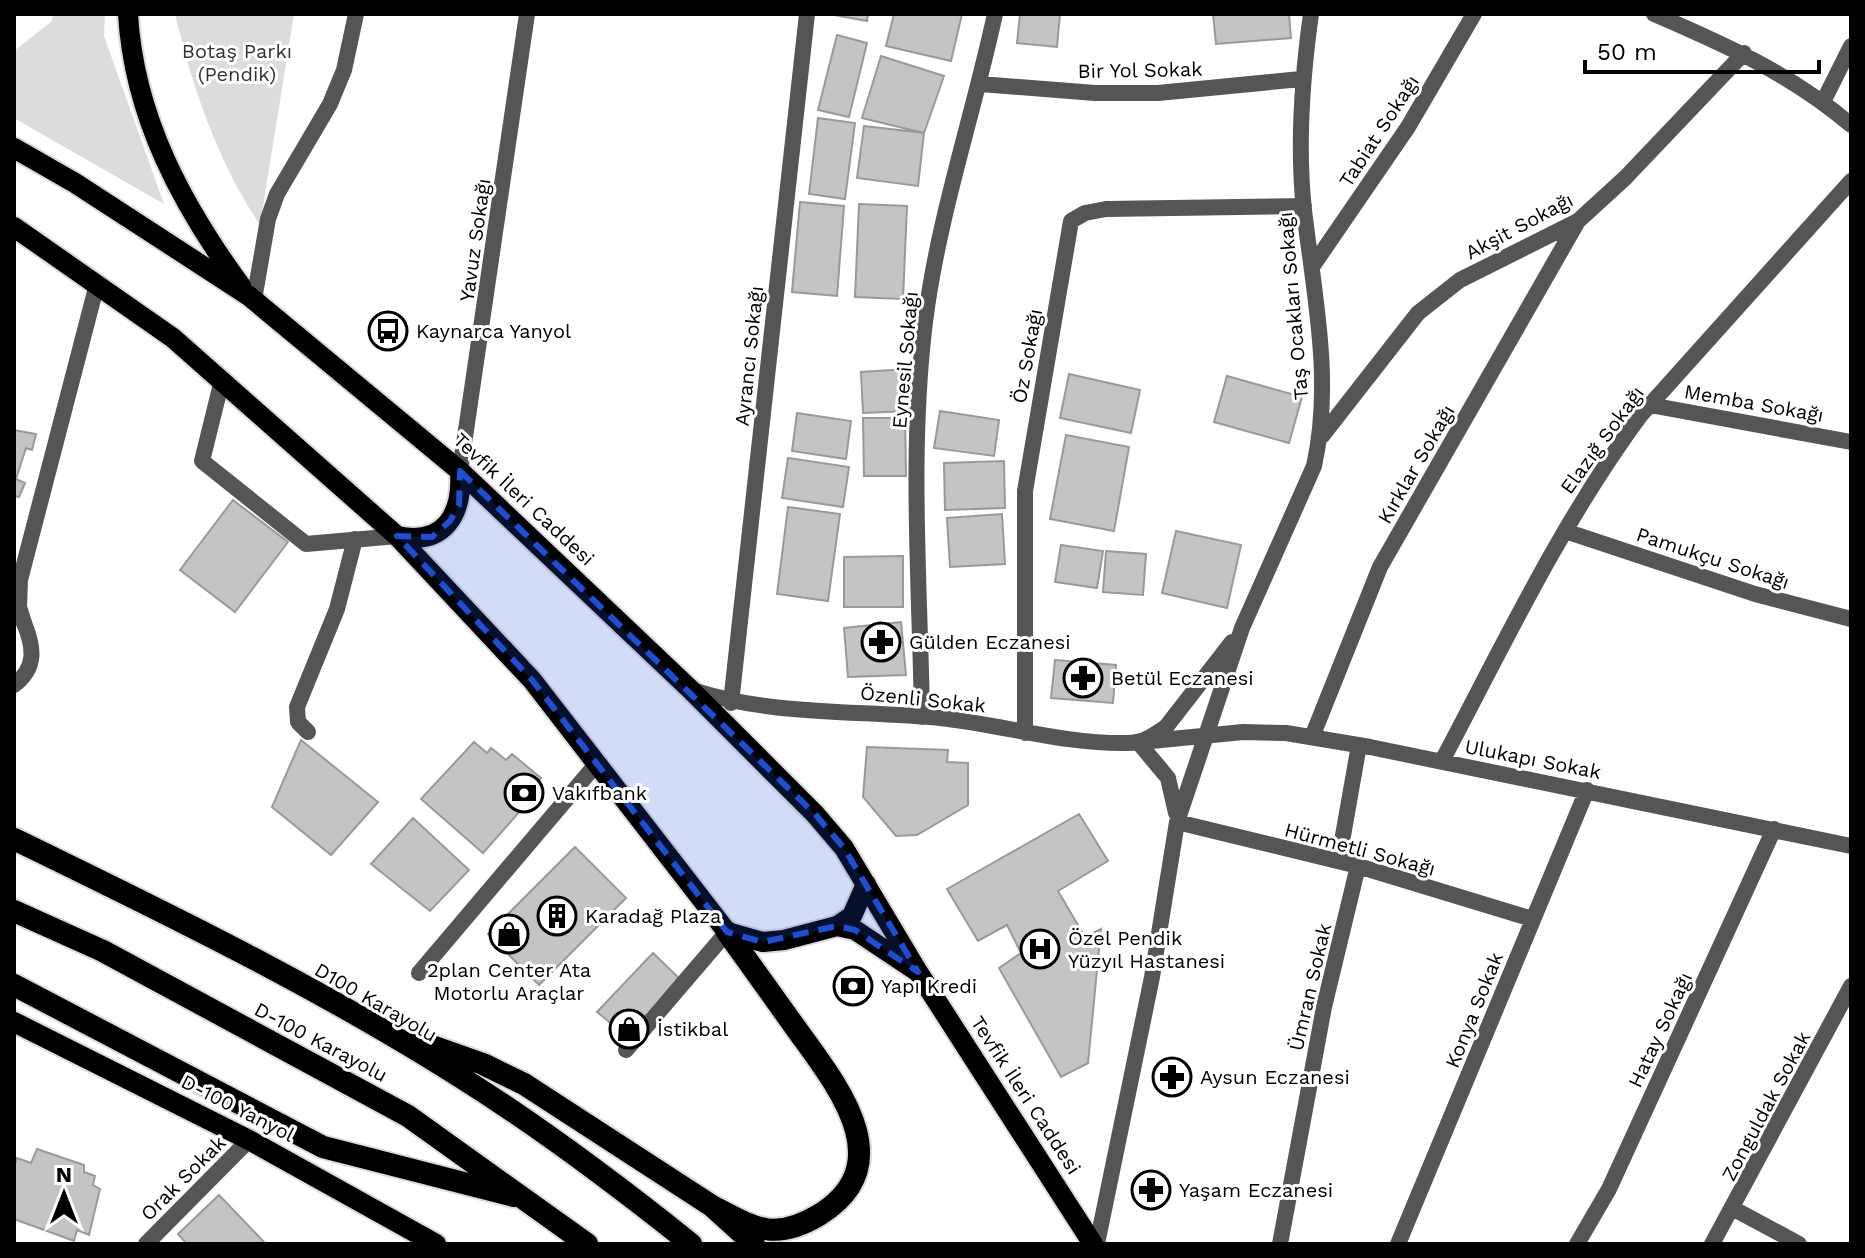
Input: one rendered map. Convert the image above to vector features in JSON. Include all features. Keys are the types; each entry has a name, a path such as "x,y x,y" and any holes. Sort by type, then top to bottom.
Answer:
{"highway":[{"name":"D100 Karayolu","path":"14,839 147,904 372,1025 505,1106 691,1244"},
{"name":"D-100 Karayolu","path":"14,911 103,951 408,1116 531,1201 587,1244"},
{"path":"372,1025 483,1064 524,1084 712,1206 754,1228 772,1232 790,1229 831,1207 849,1190 860,1154 848,1105 727,932"},
{"path":"14,985 323,1147 531,1201"},
{"path":"712,1206 754,1244"}],"main road":[{"path":"128,14 138,83 171,176 208,240 251,298"},
{"name":"Tevfik İleri Caddesi","path":"14,148 75,183 251,298 460,471 690,689 815,814 844,848 918,972 1095,1244"},
{"path":"14,227 173,338 397,536 532,680 727,932 763,942 784,940 837,926 852,916 866,884"},
{"path":"397,536 418,540 432,537 450,521 459,505 460,471"},
{"name":"Tevfik İleri Caddesi","path":"837,926 855,930 918,972"},
{"name":"D-100 Yanyol","path":"14,1022 249,1140 425,1241"}],"street":[{"path":"251,298 268,219 277,194 330,104 344,70 356,14"},
{"name":"Yavuz Sokağı","path":"460,471 527,14"},
{"name":"Ayrancı Sokağı","path":"731,703 807,14"},
{"name":"Eynesil Sokağı","path":"922,717 918,466 925,323 934,265 995,14"},
{"name":"Taş Ocakları Sokağı","path":"1242,628 1314,466 1321,438 1324,391 1304,206 1301,79 1311,14"},
{"name":"Tabiat Sokağı","path":"1312,267 1408,127 1474,14"},
{"path":"1654,14 1744,53 1807,88 1851,125"},
{"path":"1823,102 1851,46"},
{"name":"Akşit Sokağı","path":"1321,438 1418,313 1441,293 1578,221 1625,178 1744,53"},
{"name":"Bir Yol Sokak","path":"980,84 1095,93 1158,93 1301,79"},
{"name":"Elazığ Sokağı","path":"1442,761 1565,531 1599,474 1650,405 1851,181"},
{"name":"Öz Sokağı","path":"1025,733 1025,491 1071,221 1085,213 1106,209 1304,206"},
{"name":"Kırklar Sokağı","path":"1312,737 1380,567 1578,221"},
{"path":"14,685 25,675 33,655 19,607 20,580 97,284"},
{"path":"222,380 202,461 306,544 397,536"},
{"name":"Memba Sokağı","path":"1650,405 1851,442"},
{"name":"Pamukçu Sokağı","path":"1565,531 1755,594 1851,619"},
{"path":"308,732 298,722 297,707 345,586 355,539"},
{"path":"1095,1244 1152,977 1177,822 1242,628"},
{"path":"1177,822 1175,795 1168,778 1143,740 1166,727 1242,628"},
{"name":"Özenli Sokak","path":"690,689 731,703 922,717 1069,740 1143,740 1205,735"},
{"name":"Ulukapı Sokak","path":"1205,735 1264,732 1359,745 1851,846"},
{"path":"1358,866 1341,847 1359,745"},
{"path":"419,973 598,762"},
{"name":"Konya Sokak","path":"1398,1244 1587,790"},
{"name":"Hürmetli Sokağı","path":"1177,822 1358,866 1532,919"},
{"name":"Hatay Sokağı","path":"1577,1244 1609,1189 1774,829"},
{"name":"Ümran Sokak","path":"1280,1244 1324,1007 1358,866"},
{"path":"626,1050 727,932"},
{"name":"Zonguldak Sokak","path":"1712,1244 1734,1209 1851,986"},
{"name":"Orak Sokak","path":"146,1244 249,1140"},
{"path":"1734,1209 1799,1244"}],"highlighted area":[{"path":"460,471 815,814 844,848 918,972 855,930 837,926 763,942 727,932 532,680 397,536 432,537 450,521 459,505"}],"green space":[{"path":"54,14 105,14 104,36 164,204 14,118 14,51 51,22"},
{"name":"Botaş Parkı (Pendik)","path":"175,14 294,14 260,225 231,175 208,123"}],"building":[{"path":"829,14 868,14 867,21"},
{"path":"894,14 962,14 951,61 886,46"},
{"path":"1020,14 1060,14 1057,47 1017,43"},
{"path":"1213,14 1289,14 1291,38 1216,44"},
{"path":"837,35 867,43 849,117 818,110"},
{"path":"881,56 944,76 924,133 862,118"},
{"path":"818,118 855,123 845,199 809,194"},
{"path":"864,126 924,133 918,186 857,178"},
{"path":"800,202 844,206 837,296 792,292"},
{"path":"859,204 907,206 903,299 855,297"},
{"path":"907,369 909,411 863,413 861,372"},
{"path":"1069,374 1140,390 1131,433 1060,418"},
{"path":"1227,376 1302,397 1289,443 1214,422"},
{"path":"940,411 999,420 994,456 934,448"},
{"path":"797,413 851,421 846,459 792,451"},
{"path":"863,418 905,418 906,476 864,476"},
{"path":"14,430 36,434 32,450 26,448 16,479 25,483 19,497 14,496"},
{"path":"1066,435 1129,447 1114,531 1050,519"},
{"path":"788,458 849,467 843,507 782,498"},
{"path":"1004,461 1005,508 945,510 944,463"},
{"path":"233,500 288,542 235,612 180,570"},
{"path":"788,507 840,514 828,601 777,594"},
{"path":"1002,514 1005,564 950,567 947,518"},
{"path":"1176,531 1241,545 1227,608 1162,593"},
{"path":"1061,545 1103,551 1097,588 1055,582"},
{"path":"1106,551 1146,554 1143,595 1103,592"},
{"path":"903,556 903,607 844,607 844,557"},
{"path":"901,622 906,675 848,677 844,628"},
{"path":"1055,660 1116,665 1113,703 1051,698"},
{"path":"301,740 378,802 331,855 272,807"},
{"path":"474,742 487,753 491,748 506,760 512,754 541,778 532,788 537,792 483,853 421,799"},
{"path":"867,747 948,750 947,762 968,763 968,805 917,835 896,836 863,797"},
{"path":"1079,814 1108,861 1058,891 1085,937 1101,929 1088,1063 1061,1077 999,968 1021,953 1007,925 978,941 947,889"},
{"path":"413,818 469,870 430,911 371,864"},
{"name":"Karadağ Plaza","path":"575,847 626,898 539,985 488,934"},
{"path":"653,953 682,981 629,1038 597,1012"},
{"path":"37,1149 84,1165 84,1172 95,1176 93,1185 100,1189 89,1235 77,1230 74,1241 14,1219 14,1167 17,1158 31,1163"},
{"path":"219,1195 266,1244 187,1244 178,1234"}],"place":[{"name":"Kaynarca Yanyol","path":"388,331"},
{"name":"Gülden Eczanesi","path":"881,642"},
{"name":"Betül Eczanesi","path":"1083,678"},
{"name":"Vakıfbank","path":"524,793"},
{"name":"Karadağ Plaza","path":"557,916"},
{"name":"2plan Center Ata Motorlu Araçlar","path":"509,934"},
{"name":"Özel Pendik Yüzyıl Hastanesi","path":"1040,949"},
{"name":"Yapı Kredi","path":"853,986"},
{"name":"İstikbal","path":"629,1029"},
{"name":"Aysun Eczanesi","path":"1172,1077"},
{"name":"Yaşam Eczanesi","path":"1151,1190"}]}
